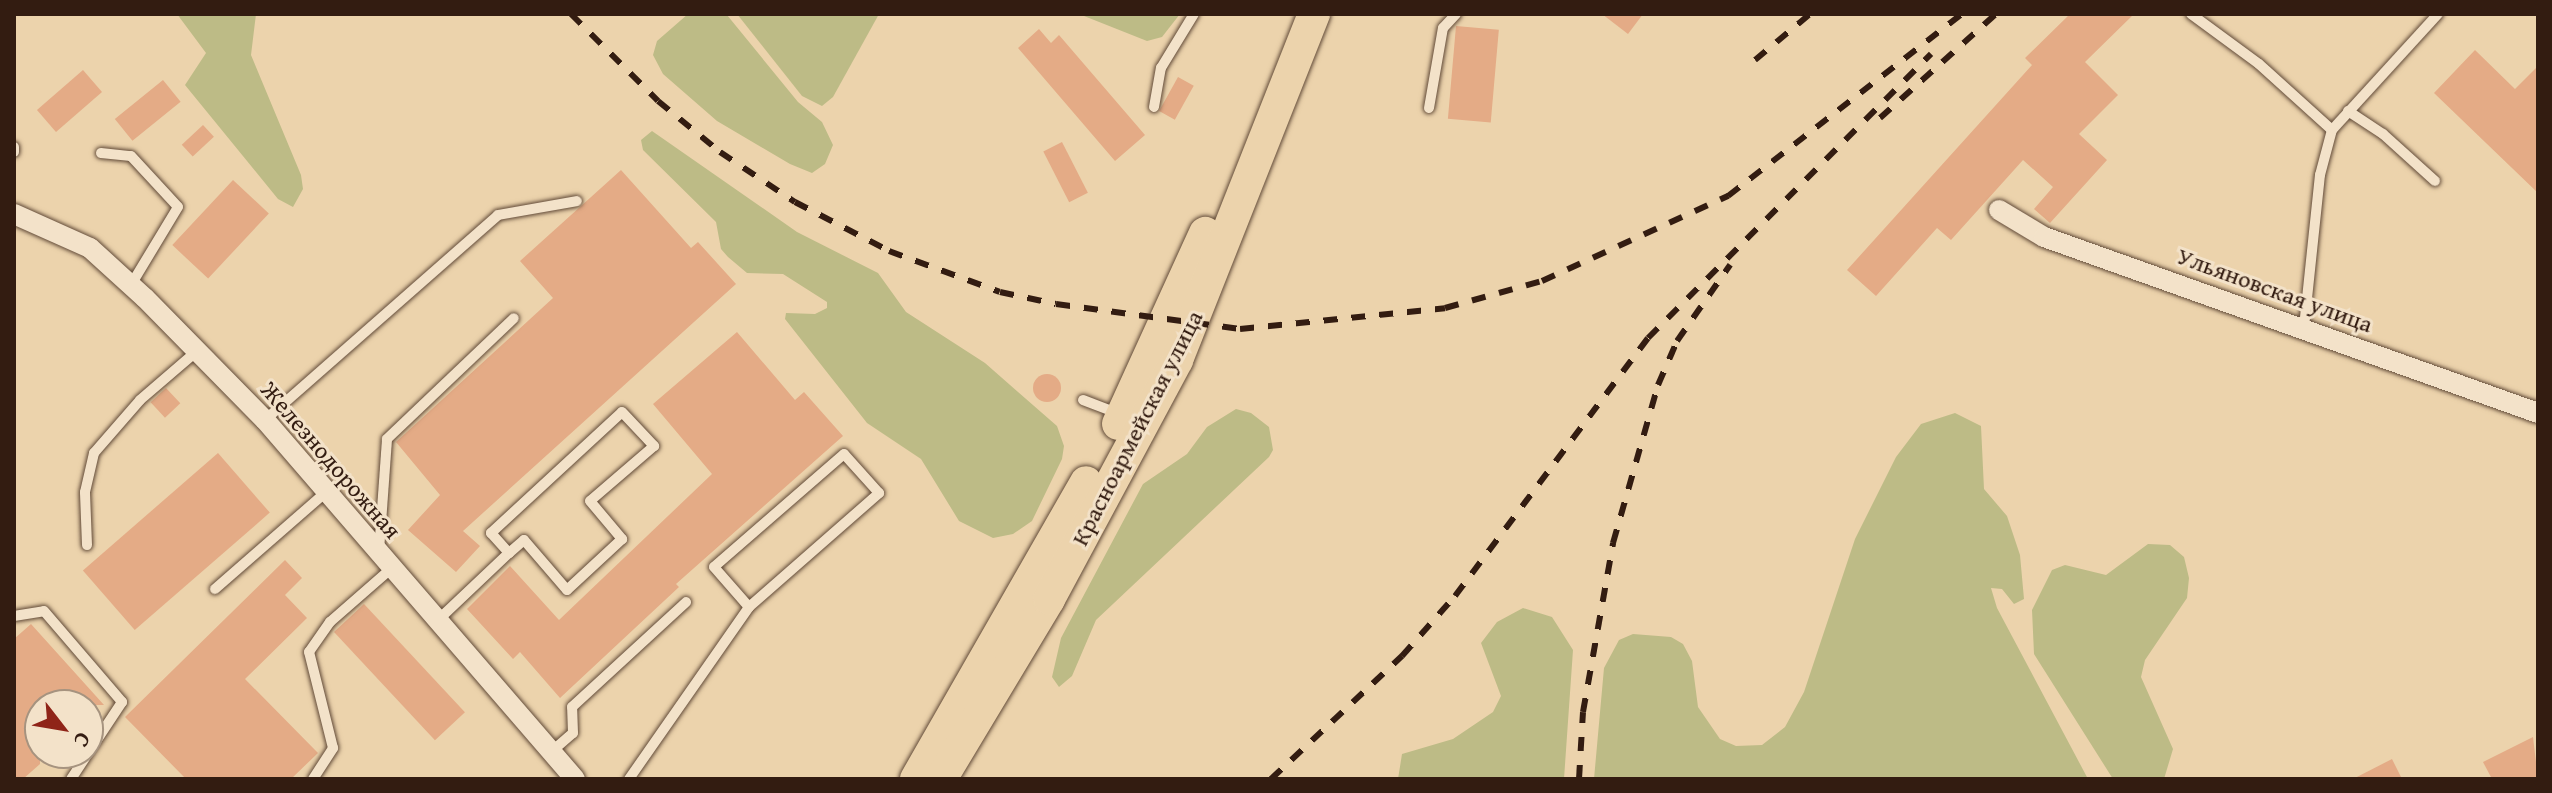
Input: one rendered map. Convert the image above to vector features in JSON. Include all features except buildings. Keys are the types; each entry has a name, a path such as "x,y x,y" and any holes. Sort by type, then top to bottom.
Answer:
{"main road":[{"name":"Красноармейская улица","path":"916,779 1123,415 1199,248 1290,14"},
{"name":"Красноармейская улица","path":"941,779 1049,599 1177,360 1314,14"}],"street":[{"name":"Ульяновская улица","path":"1999,210 2044,237 2304,327 2538,413"},
{"name":"Железнодорожная","path":"14,214 90,248 197,351 265,420 575,779"}],"lane":[{"path":"1154,107 1161,68 1194,14"},
{"path":"1429,108 1443,28 1456,14"},
{"path":"2191,14 2259,64 2332,130"},
{"path":"2304,327 2320,175 2332,130 2438,14"},
{"path":"2348,111 2383,134 2435,181"},
{"path":"101,153 131,156 178,207 131,285"},
{"path":"265,420 498,215 577,201"},
{"path":"313,779 333,748 309,652 330,622 385,561 387,439 514,318"},
{"path":"87,545 85,492 94,453 140,400 197,351"},
{"path":"1083,400 1123,415"},
{"path":"437,621 524,540 567,590 622,539 590,501 654,446 622,412 491,533 509,553"},
{"path":"629,779 749,607 879,493 844,454 714,567 749,607"},
{"path":"215,589 326,492"},
{"path":"551,752 573,733 572,707 686,602"},
{"path":"14,616 44,611 122,702 71,779"}],"shaded area":[{"path":"177,14 256,14 251,55 301,175 303,189 293,207 278,199 185,85 206,53"},
{"path":"688,14 727,15 798,102 822,122 833,145 825,164 812,173 790,164 717,121 663,74 653,55 657,41"},
{"path":"737,14 879,14 833,97 822,106 802,96"},
{"path":"1079,14 1180,14 1162,37 1147,41"},
{"path":"652,131 797,232 878,273 906,312 985,363 1057,426 1064,446 1062,459 1032,521 1013,534 993,538 959,521 921,459 867,423 785,319 786,313 815,314 827,308 827,302 783,274 747,273 728,257 721,249 716,222 643,150 641,140"},
{"path":"1236,409 1251,413 1269,427 1273,450 1269,457 1096,620 1072,676 1059,687 1052,677 1061,638 1143,484 1187,454 1207,427"},
{"path":"1955,413 1981,426 1984,489 2007,516 2020,555 2024,599 2014,604 2002,589 1991,588 1997,608 2088,779 1594,779 1604,668 1619,640 1633,634 1671,637 1683,644 1692,661 1698,707 1720,739 1736,746 1762,745 1785,727 1804,692 1855,539 1896,457 1921,424"},
{"path":"2148,544 2170,545 2184,557 2189,578 2187,598 2145,660 2141,677 2173,749 2164,779 2113,779 2034,654 2032,610 2052,570 2065,565 2106,575"},
{"path":"1523,608 1552,617 1573,650 1564,779 1398,779 1402,754 1453,739 1493,712 1501,696 1481,643 1497,622"}],"railway":[{"path":"571,14 658,101 720,152 795,202 889,251 1000,292 1056,304 1240,329 1445,308 1542,281 1728,196 1962,14"},
{"path":"1755,60 1810,14"},
{"path":"1880,118 1996,14"},
{"path":"1271,779 1402,656 1455,596 1648,338 1931,54"},
{"path":"1579,779 1583,712 1613,543 1658,385 1677,341 1730,265"}]}
